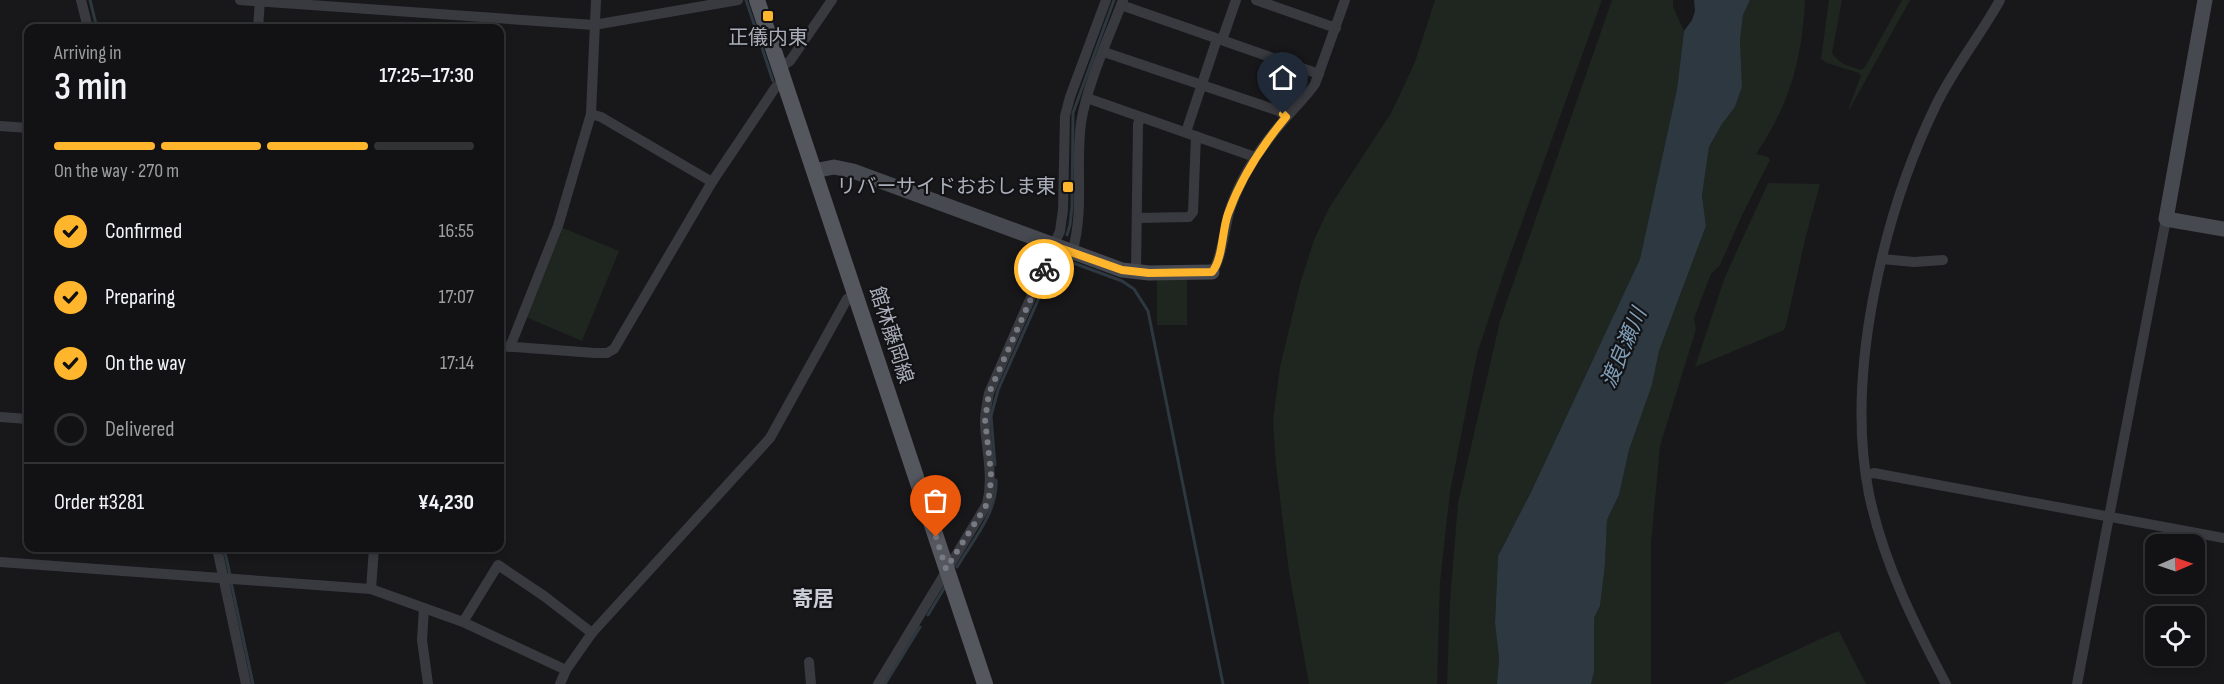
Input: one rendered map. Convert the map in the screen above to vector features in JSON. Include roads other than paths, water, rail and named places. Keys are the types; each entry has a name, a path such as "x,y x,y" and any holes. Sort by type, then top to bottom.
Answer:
{"main road":[{"name":"館林藤岡線","path":"757,0 985,684"}],"street":[{"path":"81,0 87,24"},
{"path":"240,0 594,25 738,0"},
{"path":"596,0 591,114 558,226 505,347 607,353 614,349 712,182 832,0"},
{"path":"878,684 987,504 991,473 985,420 989,393 1060,231 1063,210 1066,110 1107,0"},
{"path":"1138,218 1189,217 1193,212 1191,134 1201,85 1236,0"},
{"path":"1256,0 1289,5 1336,28"},
{"path":"814,171 834,167 853,171 1111,267 1136,272 1212,272 1217,262 1233,202 1256,157 1286,117 1308,94 1320,74 1345,0"},
{"path":"1946,684 1912,618 1879,532 1866,475 1861,428 1862,382 1867,340 1882,259 1906,179 1924,132 1955,70 2000,0"},
{"path":"2077,684 2166,219 2205,0"},
{"path":"258,24 260,1"},
{"path":"1072,253 1079,222 1081,125 1087,98 1122,3 1320,74"},
{"path":"1104,52 1279,111 1286,117"},
{"path":"1087,98 1256,157"},
{"path":"591,114 602,117 712,182"},
{"path":"1136,272 1138,124 1141,117"},
{"path":"0,126 24,128"},
{"path":"2166,219 2224,229"},
{"path":"1882,259 1914,262 1943,260"},
{"path":"560,684 566,670 592,633 770,438 847,299 855,294"},
{"path":"0,417 24,419"},
{"path":"1866,475 1874,473 2224,538"},
{"path":"218,552 246,684"},
{"path":"371,589 374,552"},
{"path":"0,562 371,589 463,622 566,670"},
{"path":"463,622 498,565 544,596 592,633"},
{"path":"424,608 422,640 428,684"},
{"path":"809,662 811,684"}],"water":[{"name":"渡良瀬川","path":"1694,0 1750,0 1743,15 1740,40 1742,87 1735,107 1709,147 1702,195 1706,226 1659,351 1652,385 1629,450 1619,495 1607,520 1600,606 1594,618 1594,672 1591,684 1497,684 1499,658 1495,623 1498,556 1531,492 1640,259 1677,89 1684,31 1695,11"}],"waterway":[{"path":"90,0 96,24"},
{"path":"746,0 773,81"},
{"path":"1067,235 1072,206 1073,113 1114,0"},
{"path":"995,465 991,416 998,390 1058,255"},
{"path":"1057,257 1122,281 1134,289 1148,311 1223,684"},
{"path":"957,567 989,514 996,492 996,480"},
{"path":"225,552 230,575"},
{"path":"231,582 253,684"},
{"path":"928,615 946,585"},
{"path":"885,684 920,627"}],"place":[{"name":"正儀内東","path":"768,16"},
{"name":"リバーサイドおおしま東","path":"1068,187"}],"district":[{"name":"寄居","path":"813,599"}]}
